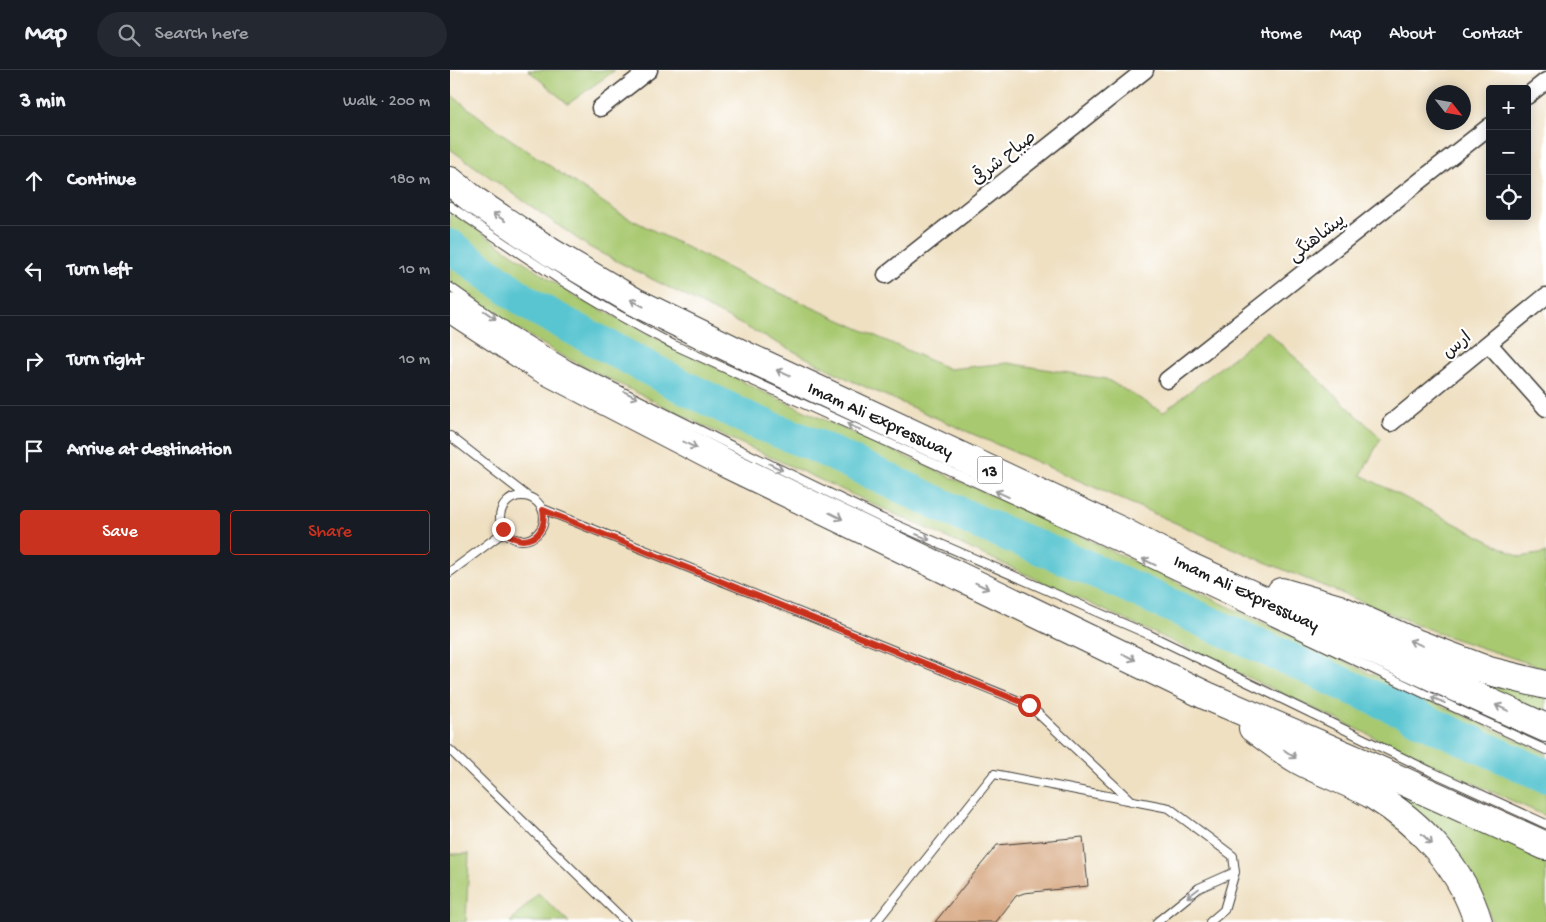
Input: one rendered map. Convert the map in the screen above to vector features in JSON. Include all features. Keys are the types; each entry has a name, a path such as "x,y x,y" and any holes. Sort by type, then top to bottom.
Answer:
{"highway":[{"name":"Imam Ali Expressway","path":"450,181 552,253 635,302 746,356 1121,531 1188,566 1546,728"},
{"path":"450,308 540,367 727,464 1207,696 1363,763 1546,846"},
{"path":"1188,566 1339,609 1413,642 1489,671 1546,684"},
{"path":"1207,696 1296,759 1372,795 1426,836 1454,870 1478,922"}],"street":[{"path":"600,108 649,70"},
{"name":"صباح شرقی","path":"886,275 1125,76 1145,70"},
{"path":"1531,93 1546,81"},
{"name":"پیشاهنگی","path":"1167,380 1486,129"},
{"name":"ارس","path":"1391,422 1546,296"},
{"path":"1489,344 1546,408"}],"lane":[{"path":"450,206 577,292 666,341 1094,536 1546,750"},
{"path":"450,286 514,332 569,365 736,448 881,518 1150,635 1430,771 1546,824"},
{"path":"450,436 527,496 539,503 543,510 544,523 541,530 536,536 529,539 514,539 505,531 500,522 502,507 513,498 527,496"},
{"path":"543,510 1029,705 1131,801"},
{"path":"450,572 505,531"},
{"path":"450,750 626,922"},
{"path":"876,922 994,774 1168,808 1232,856 1235,872 1224,910 1210,922"},
{"path":"1156,922 1199,888 1235,872"}],"green space":[{"path":"528,70 615,70 568,104"},
{"path":"450,94 494,128 619,213 749,279 949,369 1008,363 1106,379 1163,412 1267,331 1381,438 1361,475 1520,557 1546,553 1546,669 1443,635 1260,560 852,381 589,247 450,149"},
{"path":"450,211 574,296 761,391 1076,534 1352,665 1546,753 1546,816 714,431 561,355 514,327 450,281"},
{"path":"1355,624 1546,695 1546,714"},
{"path":"1317,755 1546,859 1546,922 1492,922 1487,909"},
{"path":"450,854 469,854 466,922 450,922"},
{"path":"538,893 569,922 510,922"}],"building":[{"path":"1083,837 1088,886 1024,893 1016,896 996,922 935,922 997,845"}],"waterway":[{"path":"450,246 534,307 678,384 751,420 814,445 982,524 1082,565 1546,776"}],"route":[{"path":"503,529 514,539 522,540 536,536 544,523 543,510 1029,705"}]}
